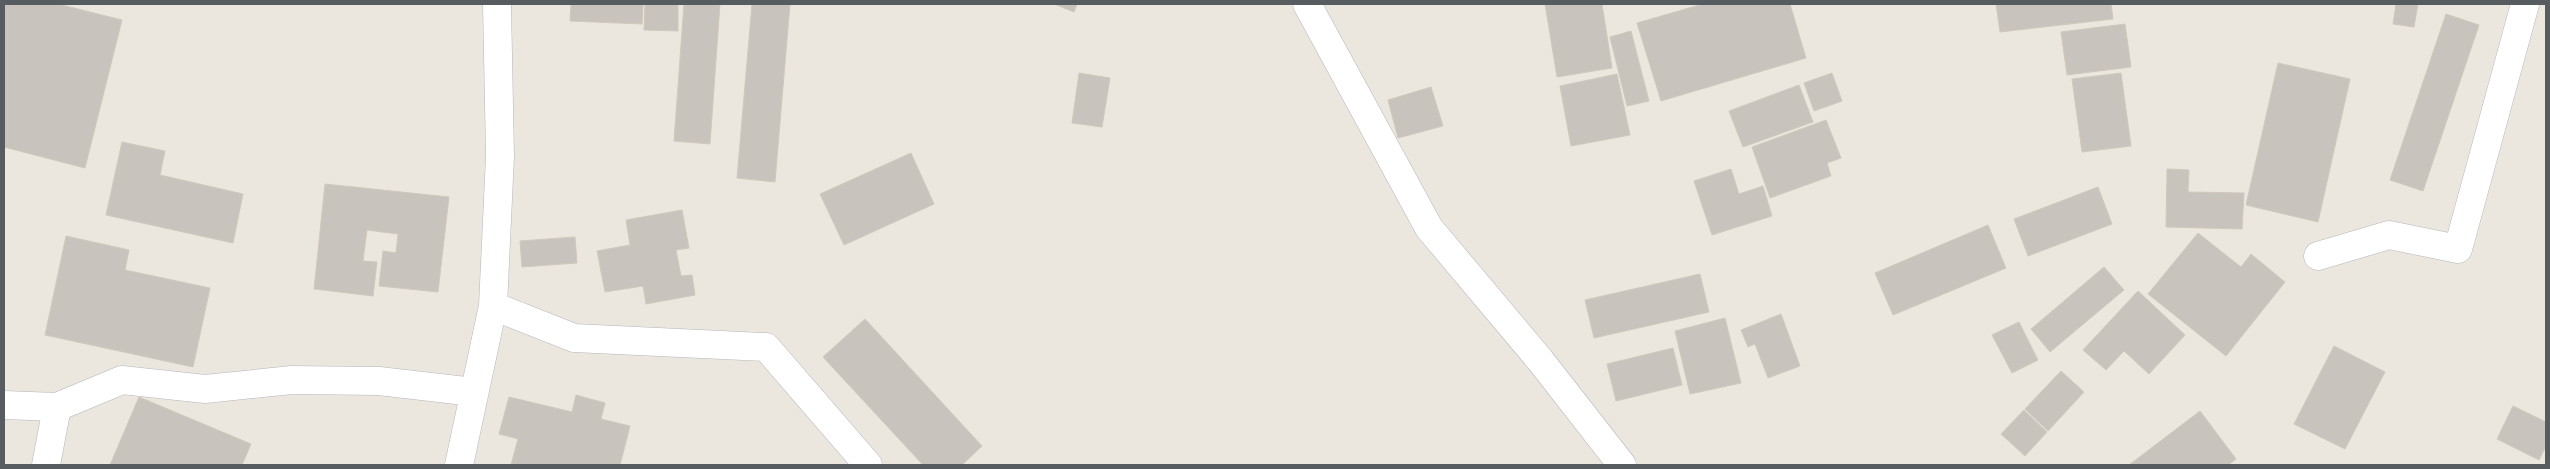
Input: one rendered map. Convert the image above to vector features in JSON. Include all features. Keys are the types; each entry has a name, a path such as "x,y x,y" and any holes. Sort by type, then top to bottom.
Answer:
{"street":[{"path":"459,465 493,306 500,156 498,4"},
{"path":"1307,4 1428,228 1540,360 1622,465"},
{"path":"2318,256 2389,235 2458,249 2526,4"},
{"path":"493,306 574,338 766,347 868,465"},
{"path":"4,405 57,407 122,380 204,389 292,380 379,381 474,392"},
{"path":"46,465 57,407"}],"building":[{"path":"4,4 58,4 122,20 85,168 4,147"},
{"path":"571,4 643,4 642,24 570,21"},
{"path":"645,4 678,4 678,31 644,30"},
{"path":"684,4 720,4 710,144 674,141"},
{"path":"752,4 790,4 775,182 737,178"},
{"path":"1054,4 1077,4 1074,12"},
{"path":"1545,4 1602,4 1612,68 1557,77"},
{"path":"1703,4 1790,4 1806,58 1661,101 1637,23"},
{"path":"1996,4 2111,4 2113,19 2000,32"},
{"path":"2396,4 2418,4 2414,27 2393,24"},
{"path":"2446,14 2479,25 2423,191 2390,180"},
{"path":"2125,24 2131,67 2067,75 2061,32"},
{"path":"1631,31 1649,101 1627,106 1610,37"},
{"path":"2278,63 2350,79 2318,222 2246,205"},
{"path":"1079,73 1110,78 1102,127 1072,123"},
{"path":"1832,73 1842,101 1814,111 1804,83"},
{"path":"2121,73 2131,146 2082,152 2072,79"},
{"path":"1617,74 1630,135 1571,146 1560,86"},
{"path":"1799,85 1813,122 1743,147 1729,111"},
{"path":"1431,87 1443,126 1398,138 1388,100"},
{"path":"1826,120 1841,158 1827,163 1831,176 1770,198 1752,147"},
{"path":"122,142 165,151 160,175 243,194 233,243 106,215"},
{"path":"911,153 934,204 844,245 820,194"},
{"path":"1731,169 1739,194 1763,186 1772,216 1712,235 1694,181"},
{"path":"2167,169 2189,170 2188,192 2244,193 2242,229 2166,227"},
{"path":"325,184 449,197 438,292 379,286 383,251 396,253 398,234 367,230 363,261 377,262 373,296 314,289"},
{"path":"2098,187 2112,224 2028,256 2014,219"},
{"path":"682,210 689,248 676,250 681,276 692,275 695,295 646,304 643,286 605,292 597,251 630,245 626,220"},
{"path":"1988,225 2006,268 1893,315 1875,273"},
{"path":"2198,233 2241,267 2251,254 2285,282 2226,356 2148,294"},
{"path":"66,236 129,250 125,270 210,288 193,367 45,335"},
{"path":"575,237 577,263 522,267 520,241"},
{"path":"2104,267 2124,290 2050,352 2031,329"},
{"path":"1700,274 1709,312 1594,338 1585,300"},
{"path":"2138,291 2185,335 2149,374 2124,351 2106,370 2083,350"},
{"path":"1781,314 1800,366 1768,378 1755,344 1748,347 1741,330"},
{"path":"1725,318 1741,383 1690,394 1675,331"},
{"path":"865,319 982,446 962,465 923,465 823,357"},
{"path":"2019,322 2038,360 2012,373 1992,335"},
{"path":"2334,346 2385,372 2345,449 2294,424"},
{"path":"1673,348 1682,385 1616,401 1607,364"},
{"path":"2061,371 2084,392 2048,431 2025,409"},
{"path":"576,395 605,403 601,419 630,426 620,465 511,465 518,439 499,434 509,397 572,412"},
{"path":"139,397 251,444 242,465 110,465"},
{"path":"2513,406 2546,422 2546,446 2539,460 2497,439"},
{"path":"2024,410 2047,432 2025,456 2001,434"},
{"path":"2200,411 2236,459 2228,465 2129,465"}]}
